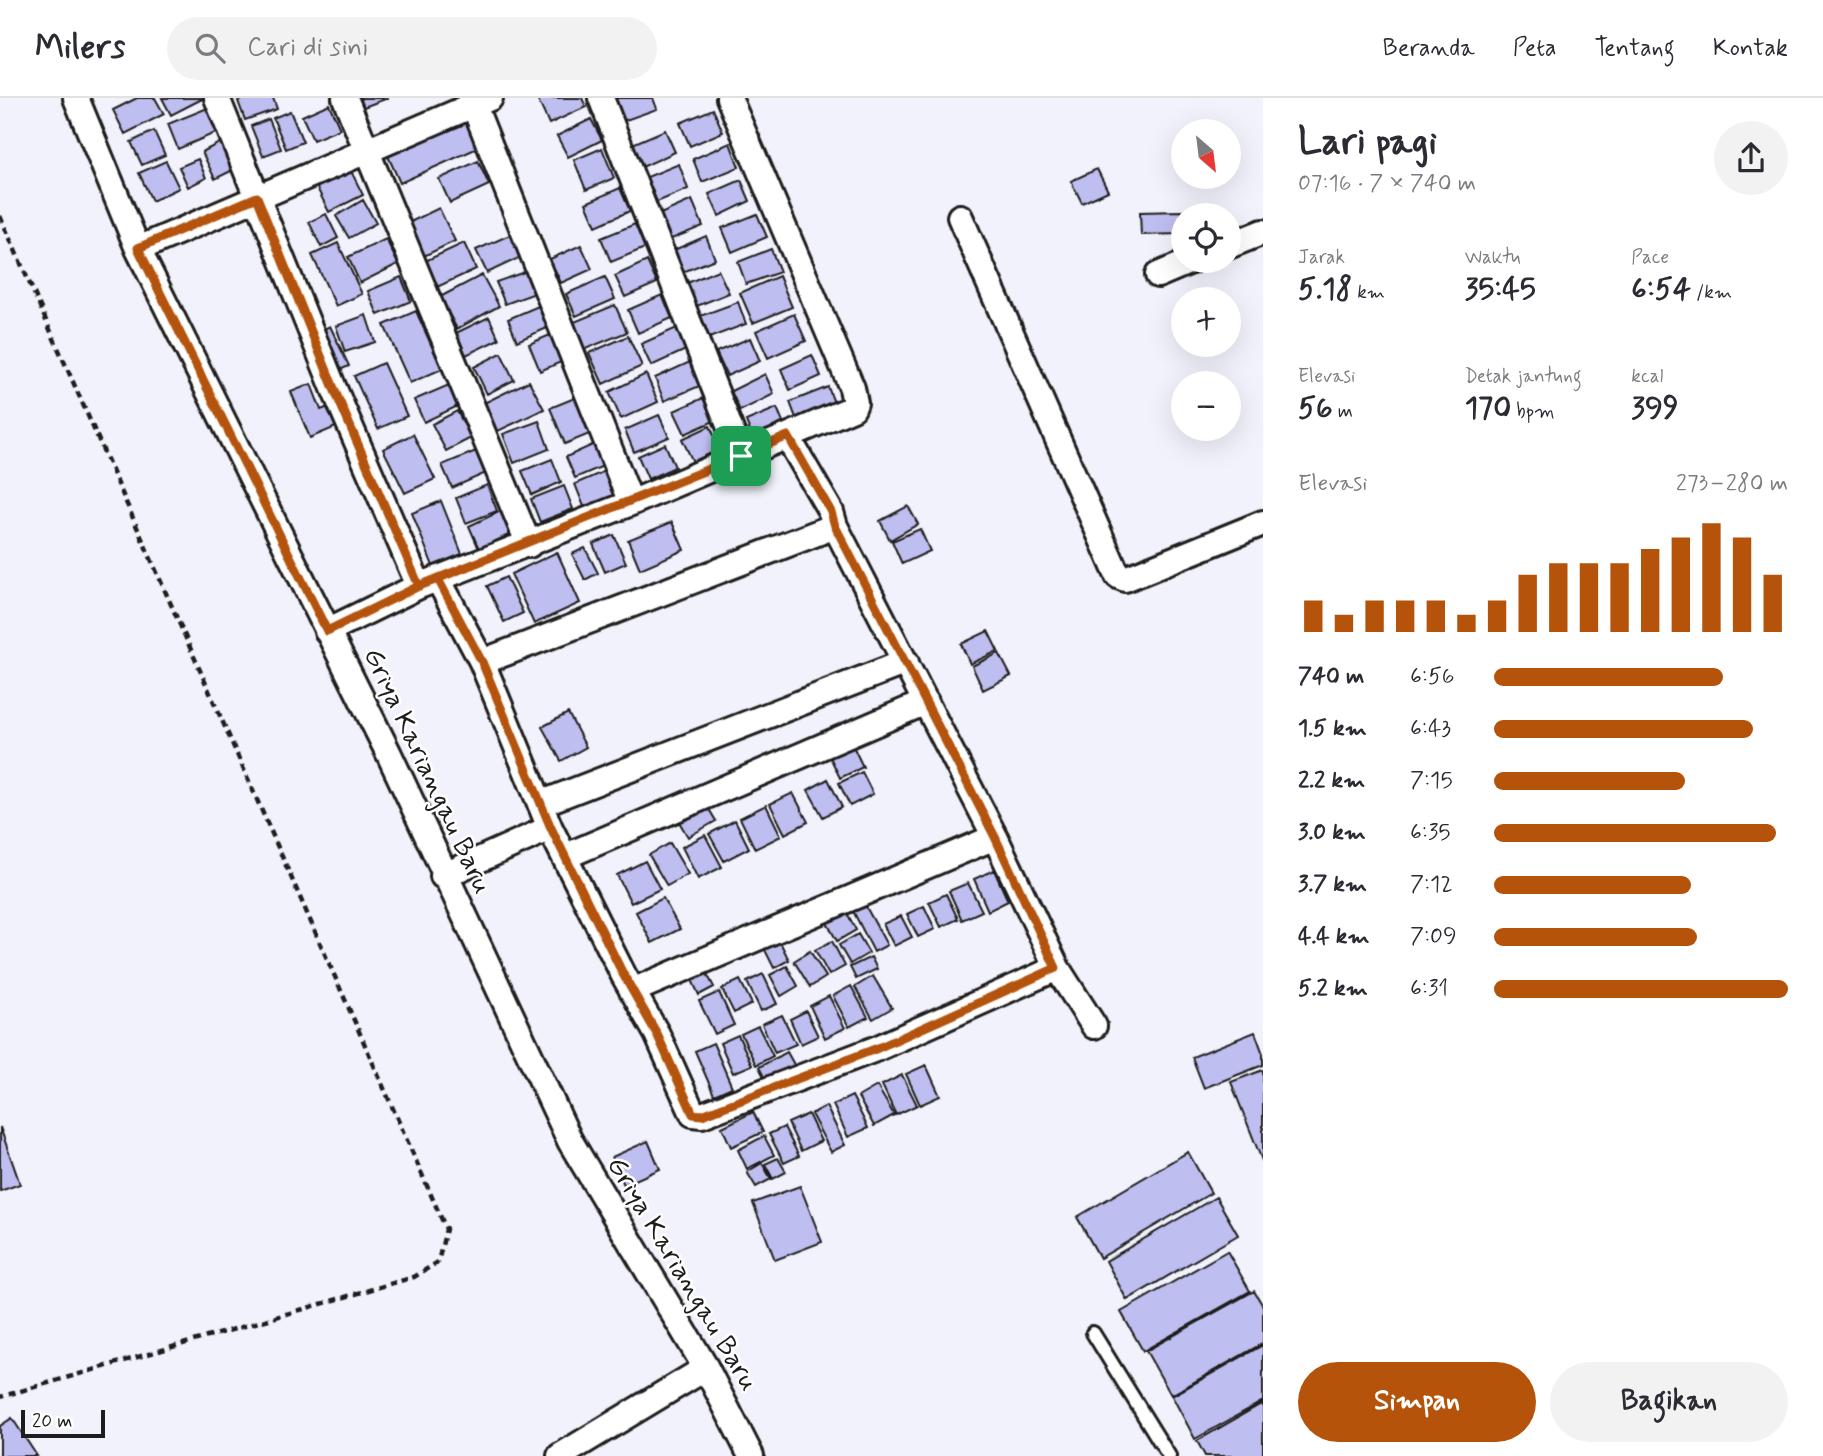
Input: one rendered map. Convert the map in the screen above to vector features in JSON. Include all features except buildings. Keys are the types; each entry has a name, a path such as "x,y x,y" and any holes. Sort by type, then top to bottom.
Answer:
{"street":[{"name":"Griya Kariangau Baru","path":"76,98 138,248 388,754 570,1142 706,1368 751,1456"},
{"path":"217,98 335,391 429,583 482,662 551,828 632,992 657,1034 693,1114 702,1115 878,1048 1056,968"},
{"path":"345,98 529,545"},
{"path":"601,98 741,456"},
{"path":"327,631 429,583 631,503 853,408 855,403 729,98"},
{"path":"138,248 478,100 631,503"},
{"path":"960,217 1118,576 1125,579 1263,523"},
{"path":"1241,241 1263,232"},
{"path":"1158,275 1171,269"},
{"path":"788,436 831,512 835,526 995,837 1056,968 1094,1026"},
{"path":"482,662 835,526"},
{"path":"540,804 906,662"},
{"path":"566,856 926,702"},
{"path":"443,876 551,828"},
{"path":"632,992 995,837"},
{"path":"559,1456 706,1368"}],"lane":[{"path":"1093,1333 1169,1456"}],"path":[{"path":"0,216 446,1229 438,1262 414,1277 0,1397"}],"route":[{"path":"741,456 529,545 419,586 327,631 138,248 257,197 335,391 419,586 438,579 482,662 551,828 623,974 657,1034 685,1100 693,1114 702,1115 878,1048 1056,968 995,837 835,526 831,512 788,436 741,456"}]}
